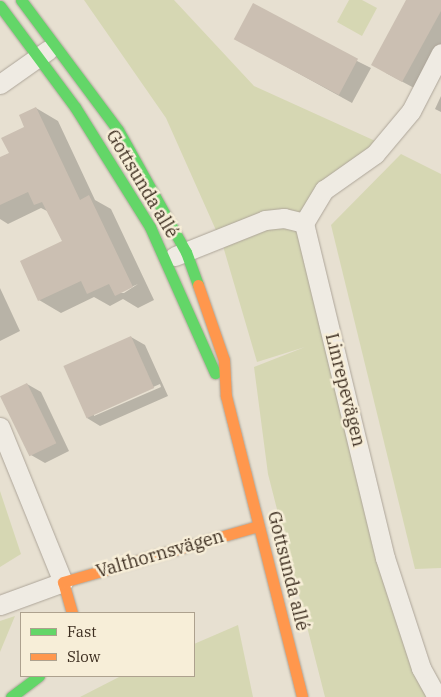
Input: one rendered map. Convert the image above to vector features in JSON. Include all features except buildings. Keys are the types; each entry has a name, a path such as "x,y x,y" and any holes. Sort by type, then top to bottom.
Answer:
{"street":[{"name":"Gottsunda allé","path":"20,0 118,130 186,252 214,322 224,360 226,396"},
{"name":"Gottsunda allé","path":"0,6 37,59 75,107 167,259 226,396 302,697"},
{"path":"0,84 55,45"},
{"path":"167,259 264,220 284,218 304,224 324,190 375,154 411,111 441,53"},
{"name":"Linrepevägen","path":"304,224 385,558 421,668 437,697"},
{"path":"0,427 63,582 72,612"},
{"name":"Valthornsvägen","path":"0,605 63,582 258,526"},
{"path":"11,697 38,677"}],"green space":[{"path":"84,0 174,0 254,86 382,144 324,190 304,224 385,558 437,697 325,697 268,474 254,367 305,347 257,362 223,246 166,118"},
{"path":"349,0 362,0 377,8 362,36 337,22"},
{"path":"401,154 441,174 441,568 415,569 331,225"},
{"path":"0,491 21,554 0,567"},
{"path":"15,616 0,652 0,621"},
{"path":"238,625 253,697 80,697 119,677 195,677 195,644"}],"traffic: fast":[{"path":"21,0 118,130 186,252 198,285"},
{"path":"0,6 75,107 150,227 215,373"},
{"path":"11,697 38,677"}],"traffic: slow":[{"path":"198,285 224,360 226,396 302,697"},
{"path":"72,612 63,582 258,526"}]}
